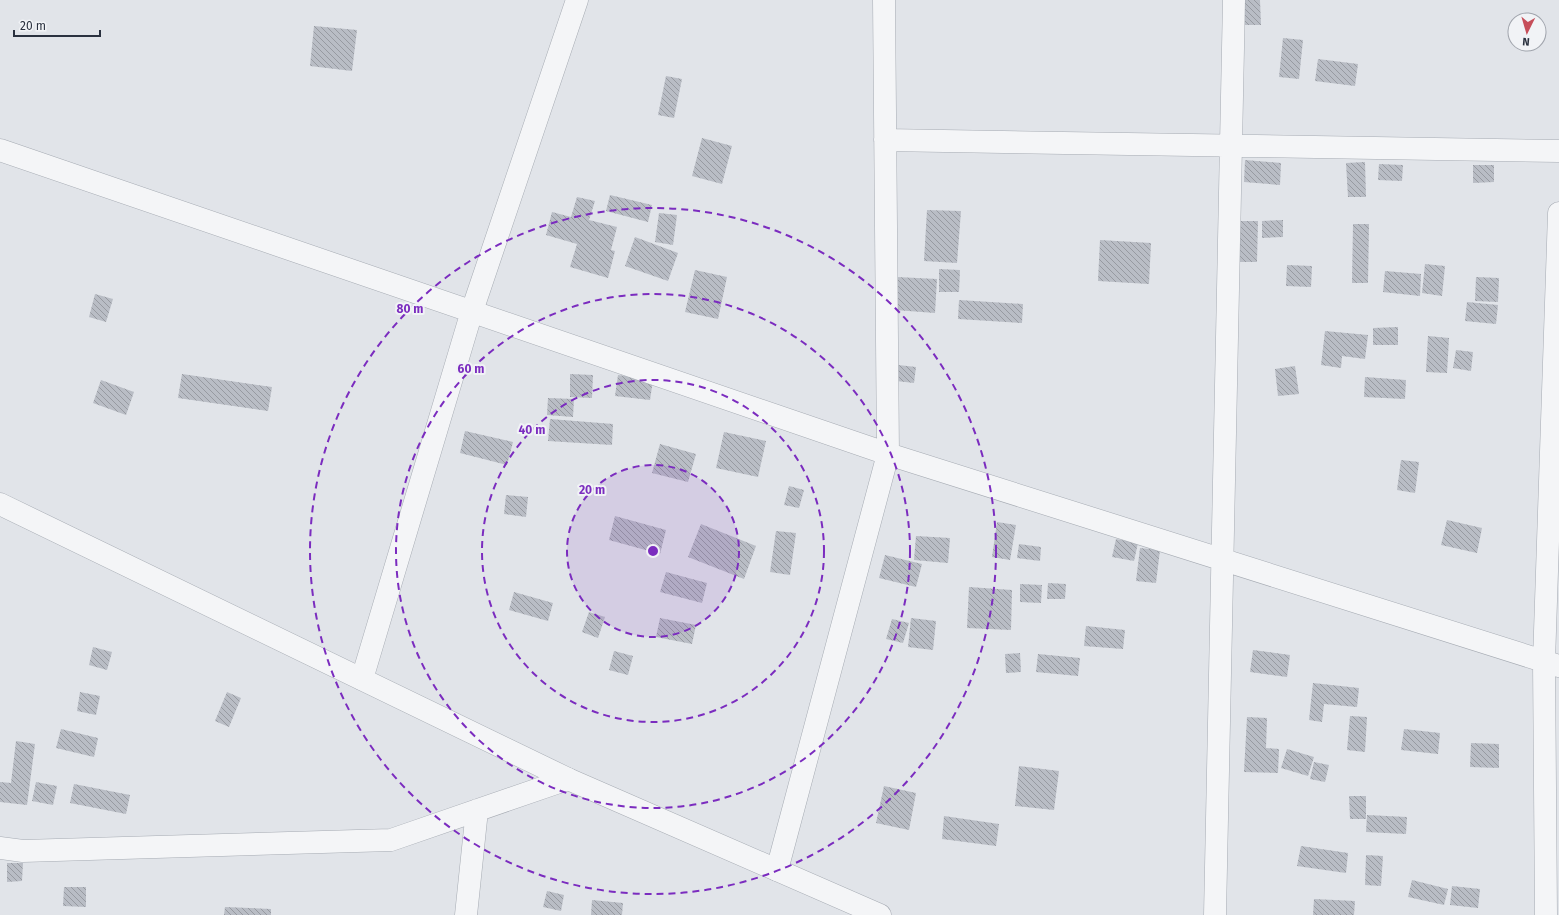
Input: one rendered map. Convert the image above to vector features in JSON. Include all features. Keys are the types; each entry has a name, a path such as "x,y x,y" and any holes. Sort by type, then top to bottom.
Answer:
{"street":[{"path":"362,679 472,311 577,0"},
{"path":"777,870 888,454 884,0"},
{"path":"1215,915 1234,0"},
{"path":"885,140 1559,151"},
{"path":"0,150 888,454 1552,664"},
{"path":"1546,915 1552,664 1559,213"},
{"path":"0,504 568,779 880,915"},
{"path":"0,848 23,851 392,840 568,779"},
{"path":"466,915 477,810"}],"building":[{"path":"1241,0 1260,0 1261,25 1242,25"},
{"path":"314,26 357,30 352,71 310,66"},
{"path":"1283,38 1303,40 1299,79 1279,77"},
{"path":"1318,59 1358,64 1355,86 1315,81"},
{"path":"666,76 682,79 674,118 658,115"},
{"path":"702,138 732,146 722,184 692,176"},
{"path":"1245,160 1281,163 1280,185 1244,182"},
{"path":"1365,162 1366,197 1348,197 1346,163"},
{"path":"1379,164 1403,165 1402,181 1378,180"},
{"path":"1473,165 1494,165 1494,182 1473,183"},
{"path":"610,195 652,205 648,222 606,211"},
{"path":"577,197 595,201 589,220 617,227 611,250 615,251 608,278 570,267 577,244 546,235 552,212 571,217"},
{"path":"927,210 961,211 957,263 924,261"},
{"path":"659,213 677,215 673,245 655,242"},
{"path":"1283,220 1283,237 1262,238 1262,221"},
{"path":"1240,221 1258,221 1257,262 1239,262"},
{"path":"1353,224 1369,224 1368,283 1352,283"},
{"path":"635,237 678,253 668,281 625,266"},
{"path":"1100,240 1151,243 1149,284 1098,281"},
{"path":"1425,264 1445,266 1442,296 1422,293"},
{"path":"1287,265 1312,266 1311,287 1286,286"},
{"path":"939,269 960,270 959,292 939,292"},
{"path":"695,270 727,277 718,319 685,312"},
{"path":"1385,271 1421,274 1420,296 1383,292"},
{"path":"897,277 937,279 935,313 895,310"},
{"path":"1476,277 1499,278 1498,302 1475,301"},
{"path":"95,294 113,299 106,322 89,317"},
{"path":"959,300 1023,304 1022,323 958,319"},
{"path":"1467,302 1498,305 1496,324 1465,321"},
{"path":"1398,327 1398,345 1373,345 1373,328"},
{"path":"1325,331 1368,335 1365,359 1342,356 1341,368 1321,365"},
{"path":"1428,336 1449,338 1447,373 1426,372"},
{"path":"1456,350 1473,352 1471,371 1453,368"},
{"path":"898,365 916,367 914,383 896,381"},
{"path":"1295,366 1299,394 1278,396 1275,369"},
{"path":"182,374 272,387 268,411 178,398"},
{"path":"570,374 593,375 592,398 570,397"},
{"path":"618,375 653,380 650,400 615,396"},
{"path":"1365,377 1406,380 1405,399 1364,397"},
{"path":"101,380 134,392 126,415 93,403"},
{"path":"548,398 574,399 573,417 547,415"},
{"path":"550,419 613,424 612,445 548,441"},
{"path":"465,431 513,442 507,465 460,453"},
{"path":"724,432 766,441 758,477 716,468"},
{"path":"660,444 696,454 688,482 652,473"},
{"path":"1401,460 1419,462 1415,493 1397,490"},
{"path":"789,486 804,490 799,508 784,505"},
{"path":"506,495 528,497 526,517 504,514"},
{"path":"615,516 666,530 660,554 609,540"},
{"path":"1447,520 1482,528 1477,553 1441,545"},
{"path":"997,522 1016,525 1010,560 992,557"},
{"path":"701,524 756,546 744,579 688,557"},
{"path":"776,531 796,533 790,575 770,572"},
{"path":"916,536 950,538 948,563 914,560"},
{"path":"1116,539 1138,543 1134,561 1112,557"},
{"path":"1019,544 1041,547 1040,561 1017,558"},
{"path":"1140,548 1160,550 1156,583 1136,581"},
{"path":"885,555 922,564 916,587 879,578"},
{"path":"666,572 707,583 702,603 660,592"},
{"path":"1048,583 1066,584 1065,599 1047,599"},
{"path":"1020,584 1042,585 1041,603 1020,602"},
{"path":"969,587 1012,590 1011,630 967,628"},
{"path":"514,592 553,603 548,621 509,610"},
{"path":"589,612 605,617 598,638 582,632"},
{"path":"660,618 696,625 692,644 656,637"},
{"path":"911,618 936,621 933,650 908,647"},
{"path":"892,619 909,623 903,643 886,639"},
{"path":"1086,626 1125,630 1123,649 1084,646"},
{"path":"93,647 112,652 107,670 89,665"},
{"path":"1253,650 1290,655 1287,677 1250,672"},
{"path":"614,651 633,656 628,675 609,670"},
{"path":"1020,653 1021,672 1006,673 1005,654"},
{"path":"1038,654 1080,658 1078,676 1036,672"},
{"path":"1313,683 1359,688 1357,707 1324,704 1322,722 1309,720"},
{"path":"80,692 100,696 96,715 77,711"},
{"path":"227,692 241,698 229,727 215,721"},
{"path":"1350,716 1367,717 1365,752 1347,750"},
{"path":"1247,717 1267,718 1266,748 1279,749 1278,773 1244,772"},
{"path":"61,729 98,738 94,757 56,748"},
{"path":"1404,729 1440,733 1438,754 1401,750"},
{"path":"16,741 35,744 27,805 0,802 0,782 11,783"},
{"path":"1471,743 1499,744 1499,768 1470,767"},
{"path":"1287,749 1314,757 1308,776 1281,768"},
{"path":"1314,762 1329,765 1325,782 1310,779"},
{"path":"1019,766 1059,771 1054,810 1015,806"},
{"path":"36,782 57,786 53,805 32,801"},
{"path":"74,784 130,795 126,814 70,803"},
{"path":"884,786 916,793 909,830 876,823"},
{"path":"1349,796 1366,796 1366,819 1350,819"},
{"path":"1367,815 1407,817 1406,834 1366,832"},
{"path":"944,816 999,824 996,846 942,839"},
{"path":"1301,846 1348,853 1346,873 1297,866"},
{"path":"1366,855 1383,856 1381,886 1365,885"},
{"path":"7,863 23,863 22,881 7,882"},
{"path":"1412,880 1448,889 1444,905 1408,897"},
{"path":"1452,886 1480,889 1478,908 1450,905"},
{"path":"64,887 86,887 86,907 63,906"},
{"path":"547,891 564,895 561,911 543,907"},
{"path":"1314,899 1355,901 1354,915 1313,915"},
{"path":"592,900 623,903 622,915 591,915"},
{"path":"225,907 271,909 271,915 224,915"}]}
